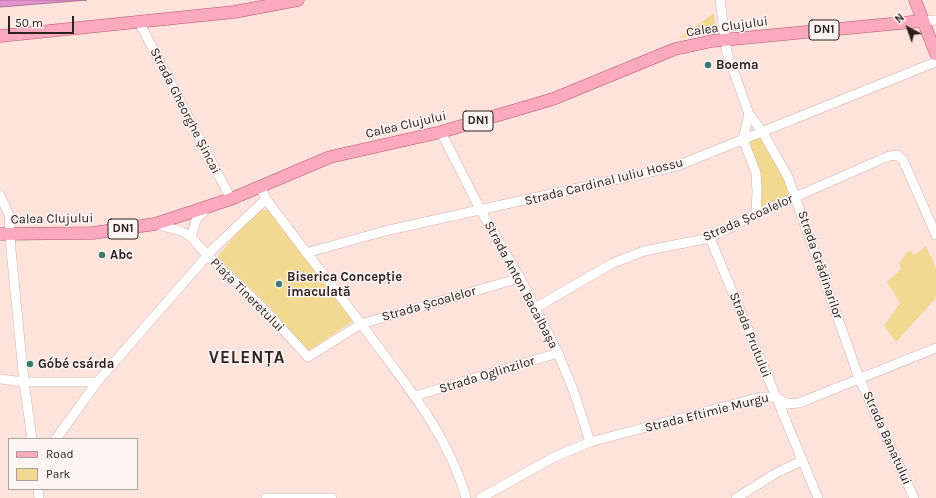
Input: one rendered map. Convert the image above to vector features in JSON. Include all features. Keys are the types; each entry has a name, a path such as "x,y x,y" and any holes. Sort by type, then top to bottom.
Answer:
{"main road":[{"path":"0,36 234,12 298,0"},
{"path":"915,0 936,54"},
{"name":"Calea Clujului","path":"5,234 93,233 155,224 231,199 330,157 440,132 553,99 675,49 726,40 922,21"}],"street":[{"name":"Strada Grădinarilor","path":"720,0 727,53 748,114 762,131 788,177 796,196 859,378"},
{"name":"Calea Clujului","path":"922,21 936,20"},
{"name":"Strada Gheorghe Șincai","path":"139,22 231,199"},
{"name":"Strada Cardinal Iuliu Hossu","path":"306,253 386,231 482,211 676,166 936,62"},
{"path":"748,114 743,139 756,173 758,191 756,214"},
{"name":"Strada Anton Bacalbașa","path":"440,132 520,278 558,353 574,392 590,442"},
{"name":"Strada Școalelor","path":"535,308 613,263 644,251 710,238 756,214 889,156 897,155 903,160 936,235"},
{"path":"260,186 266,199 415,396 446,447 460,476 466,498"},
{"path":"0,195 9,215 5,234 32,438"},
{"path":"57,438 97,382 207,255 266,199"},
{"path":"191,237 196,220 206,207"},
{"name":"Piața Tineretului","path":"155,224 180,231 191,237 207,255 263,308 308,357 361,324"},
{"name":"Strada Prutului","path":"710,238 818,498"},
{"name":"Strada Școalelor","path":"361,324 520,278"},
{"name":"Strada Eftimie Murgu","path":"480,498 554,457 590,442 761,397 775,396 787,404 799,403 936,348"},
{"name":"Strada Oglinzilor","path":"415,396 558,353"},
{"name":"Strada Banatului","path":"859,378 914,498"},
{"path":"0,379 24,382 97,382"},
{"path":"736,498 778,472 802,461"},
{"path":"266,498 332,498"}],"green space":[{"path":"714,13 714,31 678,39"},
{"path":"762,131 796,196 756,214 757,191 743,139"},
{"path":"257,210 268,210 353,321 308,351 268,305 217,257"},
{"path":"926,246 936,268 936,298 896,342 884,326 900,303 887,282 901,269 899,263 909,250 914,255"}],"shaded area":[{"path":"0,0 87,0 0,7"}],"place":[{"name":"Boema","path":"708,65"},
{"name":"Abc","path":"102,255"},
{"name":"Biserica Concepție imaculată","path":"279,284"},
{"name":"Góbé csárda","path":"30,364"}],"district":[{"name":"VELENȚA","path":"247,358"}]}
